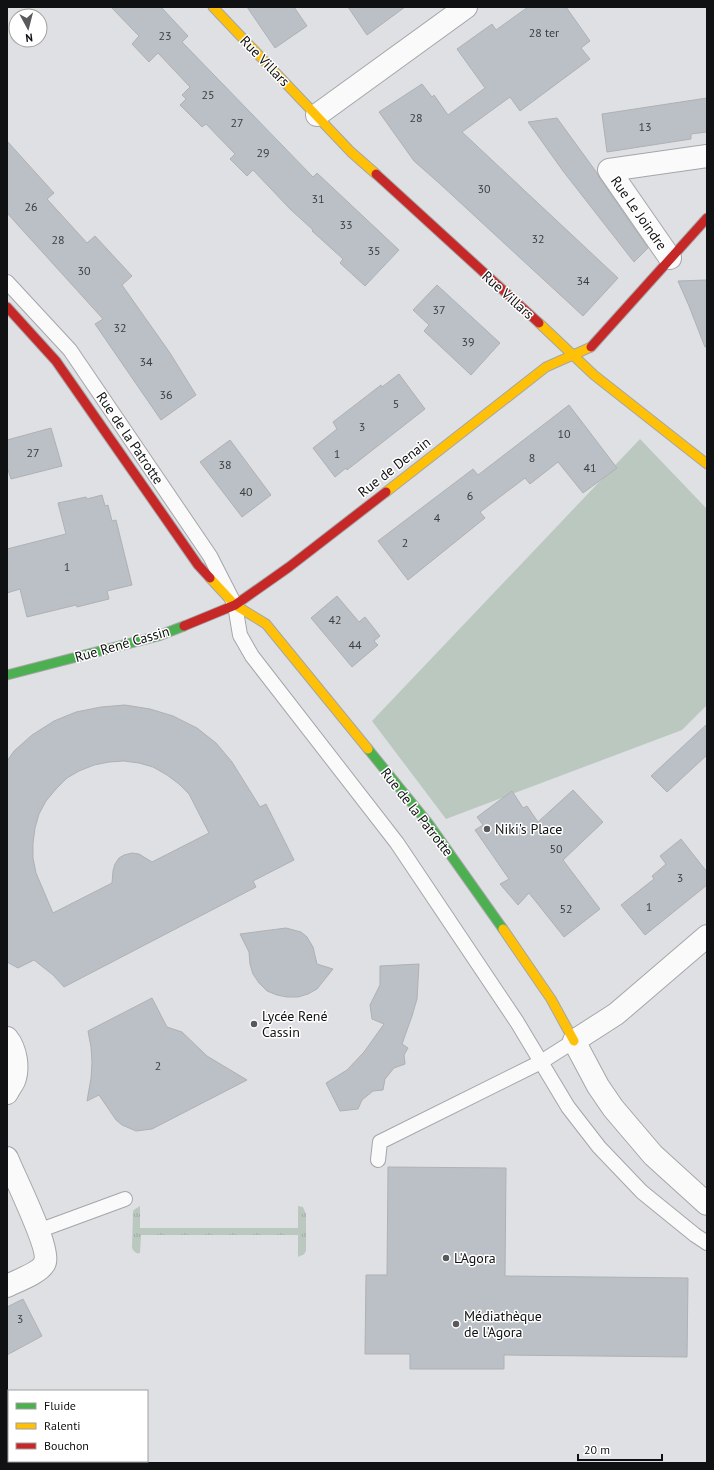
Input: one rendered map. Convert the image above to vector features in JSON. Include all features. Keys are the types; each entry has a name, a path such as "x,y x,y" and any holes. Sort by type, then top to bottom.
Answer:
{"street":[{"name":"Rue Villars","path":"213,7 351,152 573,354 594,375 707,464"},
{"path":"317,115 466,7"},
{"name":"Rue Le Joindre","path":"670,258 609,170 707,156"},
{"name":"Rue Le Joindre","path":"573,354 593,346 707,218"},
{"name":"Rue de la Patrotte","path":"7,307 56,361 198,565 235,605 266,624 428,823 481,896 542,985 574,1041"},
{"name":"Rue de Denain","path":"235,605 289,567 546,367 573,354"},
{"name":"Rue René Cassin","path":"7,675 158,636 235,605"},
{"path":"707,936 616,1014 574,1041 598,1086 613,1108 653,1155 707,1204"},
{"path":"7,1038 11,1043 16,1061 14,1080 7,1093"},
{"path":"7,1158 38,1231 45,1253 45,1262 40,1270 7,1286"}],"lane":[{"name":"Rue de la Patrotte","path":"7,282 70,350 210,556 235,605 240,635 252,656 397,843 517,1022 568,1107 599,1147 642,1192 707,1243"},
{"path":"378,1160 380,1142 541,1062 574,1041"},
{"path":"38,1231 125,1199"}],"green space":[{"path":"640,439 707,509 707,705 682,730 446,819 372,721"},
{"path":"140,1206 140,1228 298,1228 298,1206 303,1207 306,1214 306,1251 298,1257 298,1235 141,1235 140,1253 136,1253 132,1248 133,1211"}],"building":[{"path":"111,7 161,7 188,36 182,42 313,177 317,173 399,250 365,286 340,263 343,259 312,231 313,230 290,209 253,170 247,176 230,159 235,154 206,124 202,127 180,105 186,99 182,95 190,87 158,53 149,62 132,44 139,36"},
{"path":"247,7 294,7 307,26 275,48"},
{"path":"348,7 405,7 367,35"},
{"path":"528,7 566,7 590,41 581,48 590,59 520,111 510,97 462,132 618,278 583,316 414,161 379,112 422,84 432,97 434,95 448,115 485,88 457,49 492,24 496,30"},
{"path":"707,98 707,132 691,134 691,139 607,152 602,114"},
{"path":"557,118 597,173 648,248 634,262 563,171 528,122"},
{"path":"7,141 54,193 47,199 87,243 95,236 132,276 122,285 170,353 196,395 161,420 95,324 103,319 7,213"},
{"path":"707,280 707,347 705,347 678,281"},
{"path":"437,285 500,343 471,375 424,331 429,325 413,310"},
{"path":"399,374 425,409 347,470 346,468 335,477 313,448 337,429 333,422 381,385 382,387"},
{"path":"569,405 617,468 583,493 558,462 530,484 525,478 480,512 485,518 408,580 378,541 473,469 478,475"},
{"path":"51,428 62,466 11,479 7,467 7,440"},
{"path":"230,440 271,495 242,517 200,462"},
{"path":"102,495 105,506 108,505 112,521 116,520 132,585 107,591 109,599 77,607 76,605 27,617 20,589 7,593 7,549 66,534 58,503 86,497 87,499"},
{"path":"337,596 359,622 365,617 380,636 374,641 378,645 352,667 311,618"},
{"path":"125,705 150,709 173,716 197,728 216,743 232,762 260,807 266,804 294,860 253,881 256,887 64,987 53,975 34,960 18,968 7,962 7,761 14,751 32,735 54,721 76,712 101,707","holes":["124,761 153,767 179,784 189,794 209,833 152,862 139,854 132,853 124,855 119,858 115,864 112,883 53,913 36,873 33,858 35,828 39,814 46,801 67,778 79,771 94,765 109,762"]},
{"path":"707,724 707,755 667,792 651,776"},
{"path":"573,790 603,822 563,860 600,909 564,937 529,893 518,905 500,884 509,879 475,830 483,825 477,817 512,791 523,808 527,806 538,822"},
{"path":"681,839 707,872 707,885 645,935 621,905 654,879 652,876 666,864 660,856"},
{"path":"286,928 301,932 307,937 313,947 317,964 333,969 317,989 298,997 277,995 267,991 259,983 253,974 249,952 240,934"},
{"path":"419,964 417,999 402,1044 408,1048 404,1055 405,1064 394,1068 385,1079 383,1090 373,1091 362,1100 358,1109 340,1111 326,1083 347,1070 364,1052 384,1024 372,1019 370,1005 380,985 380,966"},
{"path":"152,998 167,1027 182,1032 207,1056 247,1080 152,1129 136,1131 122,1125 116,1120 99,1095 87,1101 92,1062 88,1031"},
{"name":"L'Agora","path":"388,1167 506,1168 505,1276 688,1278 687,1357 504,1355 504,1369 410,1369 410,1354 365,1354 366,1275 387,1275"},
{"path":"23,1299 42,1336 7,1355 7,1307"}],"traffic: fast":[{"path":"7,675 158,636 184,626"},
{"path":"368,749 428,823 503,929"}],"traffic: slow":[{"path":"213,7 351,152 376,174"},
{"path":"539,323 594,375 707,464"},
{"path":"386,492 546,367 591,347"},
{"path":"210,578 235,605 266,624 368,749"},
{"path":"503,929 551,999 574,1041"}],"traffic: jam":[{"path":"376,174 539,323"},
{"path":"591,347 707,218"},
{"path":"7,307 56,361 198,565 210,578"},
{"path":"184,626 235,605 289,567 386,492"}],"place":[{"name":"Niki's Place","path":"487,829"},
{"name":"Lycée René Cassin","path":"254,1024"},
{"name":"L'Agora","path":"446,1258"},
{"name":"Médiathèque de l'Agora","path":"456,1324"}]}
